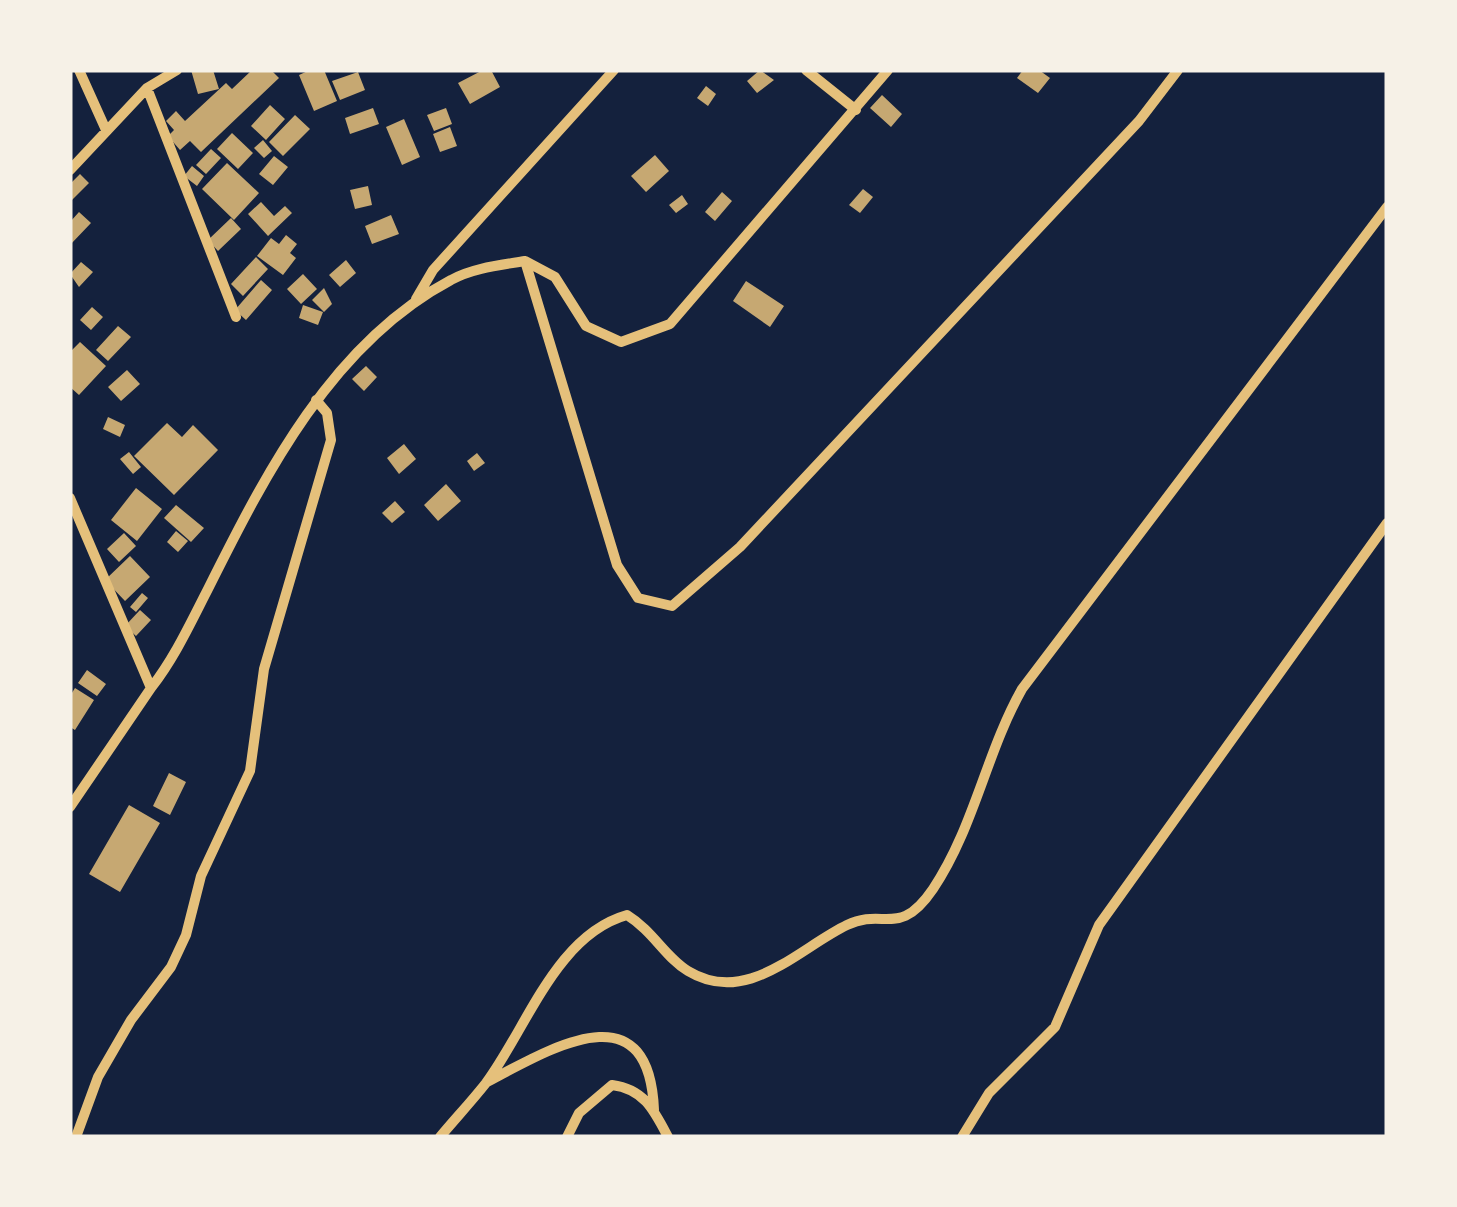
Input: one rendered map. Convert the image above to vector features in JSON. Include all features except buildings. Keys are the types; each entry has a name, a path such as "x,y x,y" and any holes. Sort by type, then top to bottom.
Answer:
{"street":[{"path":"79,70 106,130"},
{"path":"70,170 147,88 177,70"},
{"path":"413,304 433,270 614,70"},
{"path":"806,70 856,110"},
{"path":"70,807 176,655 280,454 316,400 373,336 454,278 525,261 555,277 586,326 621,342 670,324 888,70"},
{"path":"525,261 616,565 638,598 672,606 754,532 1139,122 1178,70"},
{"path":"147,88 236,317"},
{"path":"440,1137 486,1082 556,973 603,922 627,915 650,929 687,971 736,982 793,960 848,924 870,918 893,922 914,911 932,890 967,826 997,734 1022,688 1387,207"},
{"path":"76,1137 98,1078 131,1020 172,967 186,936 201,876 250,771 264,669 331,440 327,413 316,400"},
{"path":"70,498 151,688"},
{"path":"962,1137 990,1093 1056,1027 1099,925 1387,522"},
{"path":"486,1082 548,1048 600,1036 620,1040 647,1059 653,1075 654,1110"},
{"path":"568,1137 579,1113 612,1085 630,1087 654,1110 668,1137"}]}
